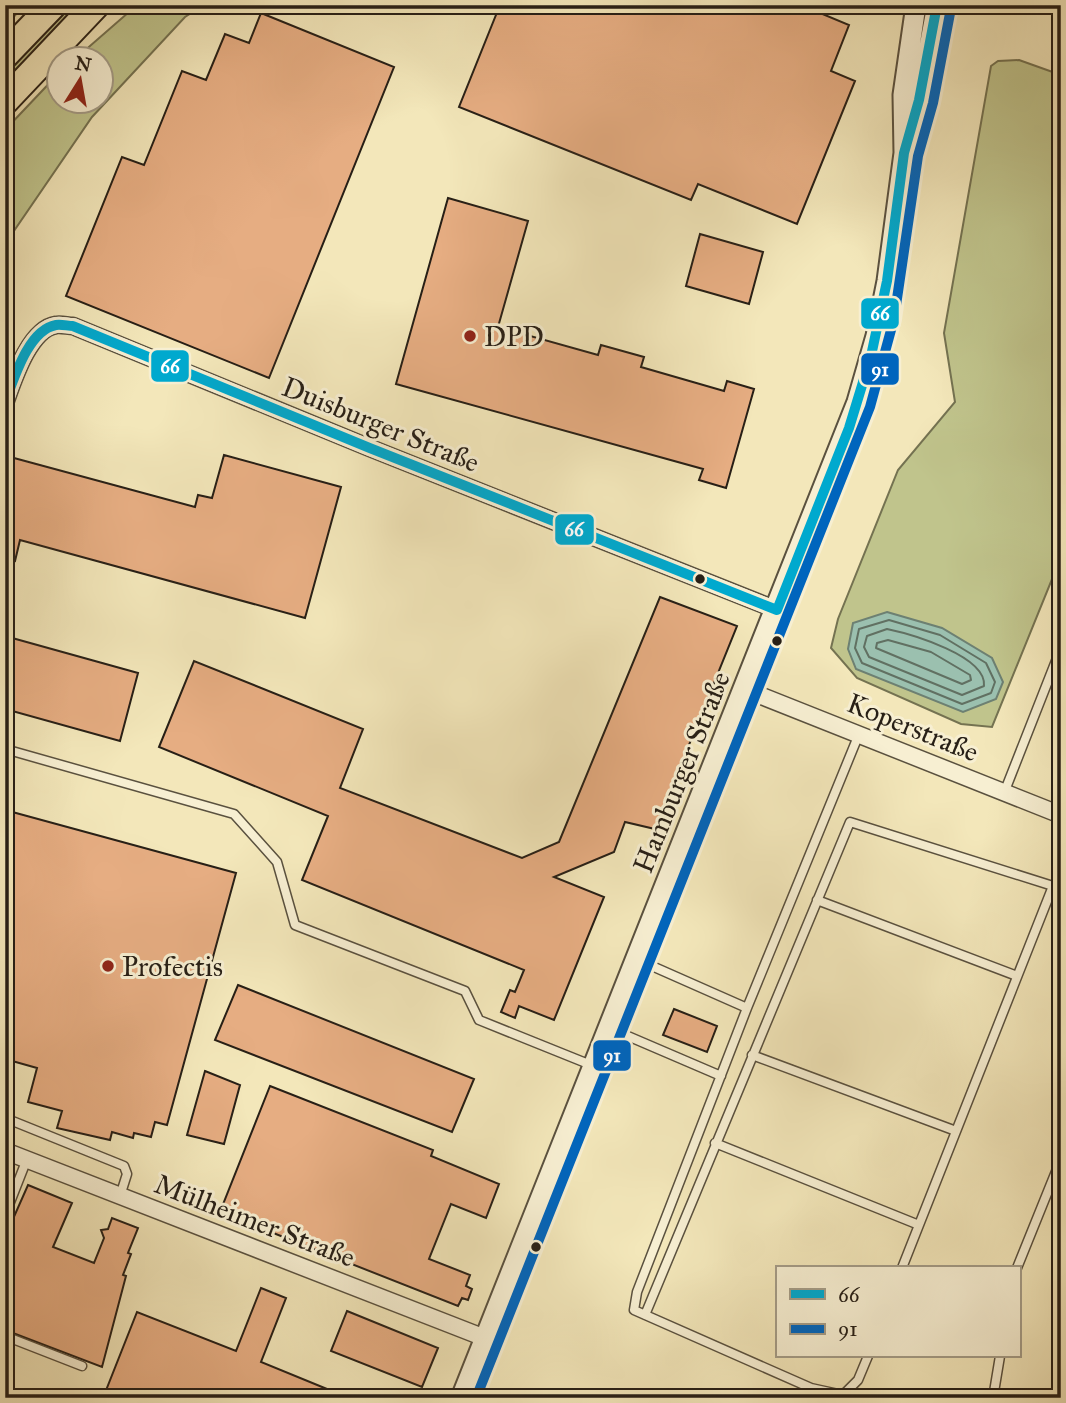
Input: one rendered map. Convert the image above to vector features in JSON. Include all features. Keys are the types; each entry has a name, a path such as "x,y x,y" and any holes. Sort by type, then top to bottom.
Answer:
{"highway":[{"path":"5,39 35,5"},
{"path":"5,55 53,5"},
{"path":"5,101 96,5"},
{"path":"63,38 117,5"}],"street":[{"name":"Hamburger Straße","path":"461,1398 849,428 871,356 887,281 904,153 919,100 916,5"},
{"name":"Hamburger Straße","path":"919,46 937,5"},
{"name":"Duisburger Straße","path":"5,403 33,340 55,325 73,326 776,610"},
{"name":"Koperstraße","path":"744,690 1061,816"},
{"name":"Mülheimer Straße","path":"5,1151 485,1338"}],"lane":[{"path":"1004,793 1061,648"},
{"path":"859,734 720,1076 637,1292 634,1310 810,1388 843,1395 858,1380 867,1358"},
{"path":"5,749 234,814 277,862 295,925 465,991 479,1020 594,1066"},
{"path":"645,1315 850,822 1053,886 903,1266"},
{"path":"817,900 1017,976"},
{"path":"636,959 747,1007"},
{"path":"609,1028 720,1076"},
{"path":"752,1055 956,1131"},
{"path":"5,1118 124,1166 127,1174 120,1196"},
{"path":"715,1143 919,1225"},
{"path":"5,1215 27,1159"},
{"path":"1018,1266 1061,1159"},
{"path":"5,1336 82,1366"},
{"path":"993,1398 1000,1358"}],"green space":[{"path":"5,5 24,5 5,27"},
{"path":"70,5 84,5 5,90 5,74"},
{"path":"137,5 204,5 185,17 116,91 116,46 90,46"},
{"path":"1019,60 1061,75 1061,557 992,727 961,724 857,678 831,648 838,619 898,470 955,402 944,333 991,66 998,61"},
{"path":"46,87 46,116 93,116 5,244 5,130"}],"water":[{"path":"887,612 942,628 992,658 1003,682 996,699 963,712 856,669 848,649 853,623"}],"building":[{"path":"500,5 801,5 849,25 831,71 855,81 797,224 698,184 691,200 459,107"},
{"path":"261,13 394,67 269,378 66,296 122,157 144,165 182,71 206,80 225,34 249,43"},
{"name":"DPD","path":"448,198 528,221 498,327 598,355 601,345 644,357 641,367 724,391 727,381 754,389 726,488 699,480 703,469 396,384"},
{"path":"700,234 763,252 749,304 686,286"},
{"path":"224,455 341,487 305,618 20,540 15,561 5,559 5,488 14,458 195,507 198,495 212,498"},
{"path":"660,597 737,626 655,829 625,822 614,852 554,877 604,897 554,1020 519,1006 515,1018 501,1012 510,990 515,992 524,970 302,880 328,816 159,747 194,661 363,729 340,788 522,858 559,842"},
{"path":"5,636 138,673 120,741 5,709"},
{"name":"Profectis","path":"5,810 236,873 167,1125 155,1122 151,1137 134,1133 133,1138 112,1132 110,1140 57,1128 62,1111 28,1102 37,1068 5,1059"},
{"path":"238,985 474,1079 452,1132 215,1040"},
{"path":"674,1009 717,1026 707,1052 663,1035"},
{"path":"205,1071 240,1085 224,1144 187,1135"},
{"path":"270,1086 433,1150 431,1156 499,1184 486,1218 451,1204 429,1259 470,1275 466,1286 472,1289 468,1300 462,1298 458,1306 220,1212"},
{"path":"28,1185 72,1203 53,1247 94,1263 104,1238 101,1230 108,1229 112,1218 138,1228 128,1253 131,1254 123,1275 126,1276 102,1367 5,1330 5,1237"},
{"path":"261,1288 286,1298 261,1362 349,1398 103,1398 137,1312 236,1351"},
{"path":"347,1311 438,1348 422,1387 331,1351"}],"transit line":[{"name":"66","path":"777,610 849,428 871,356 887,281 904,153 919,100 937,5"},
{"name":"91","path":"476,1398 870,407 894,319 918,156 933,103 951,8"},
{"name":"66","path":"5,402 23,357 37,336 56,325 73,326 777,610"}],"place":[{"name":"DPD","path":"470,336"},
{"name":"Profectis","path":"108,966"}]}
